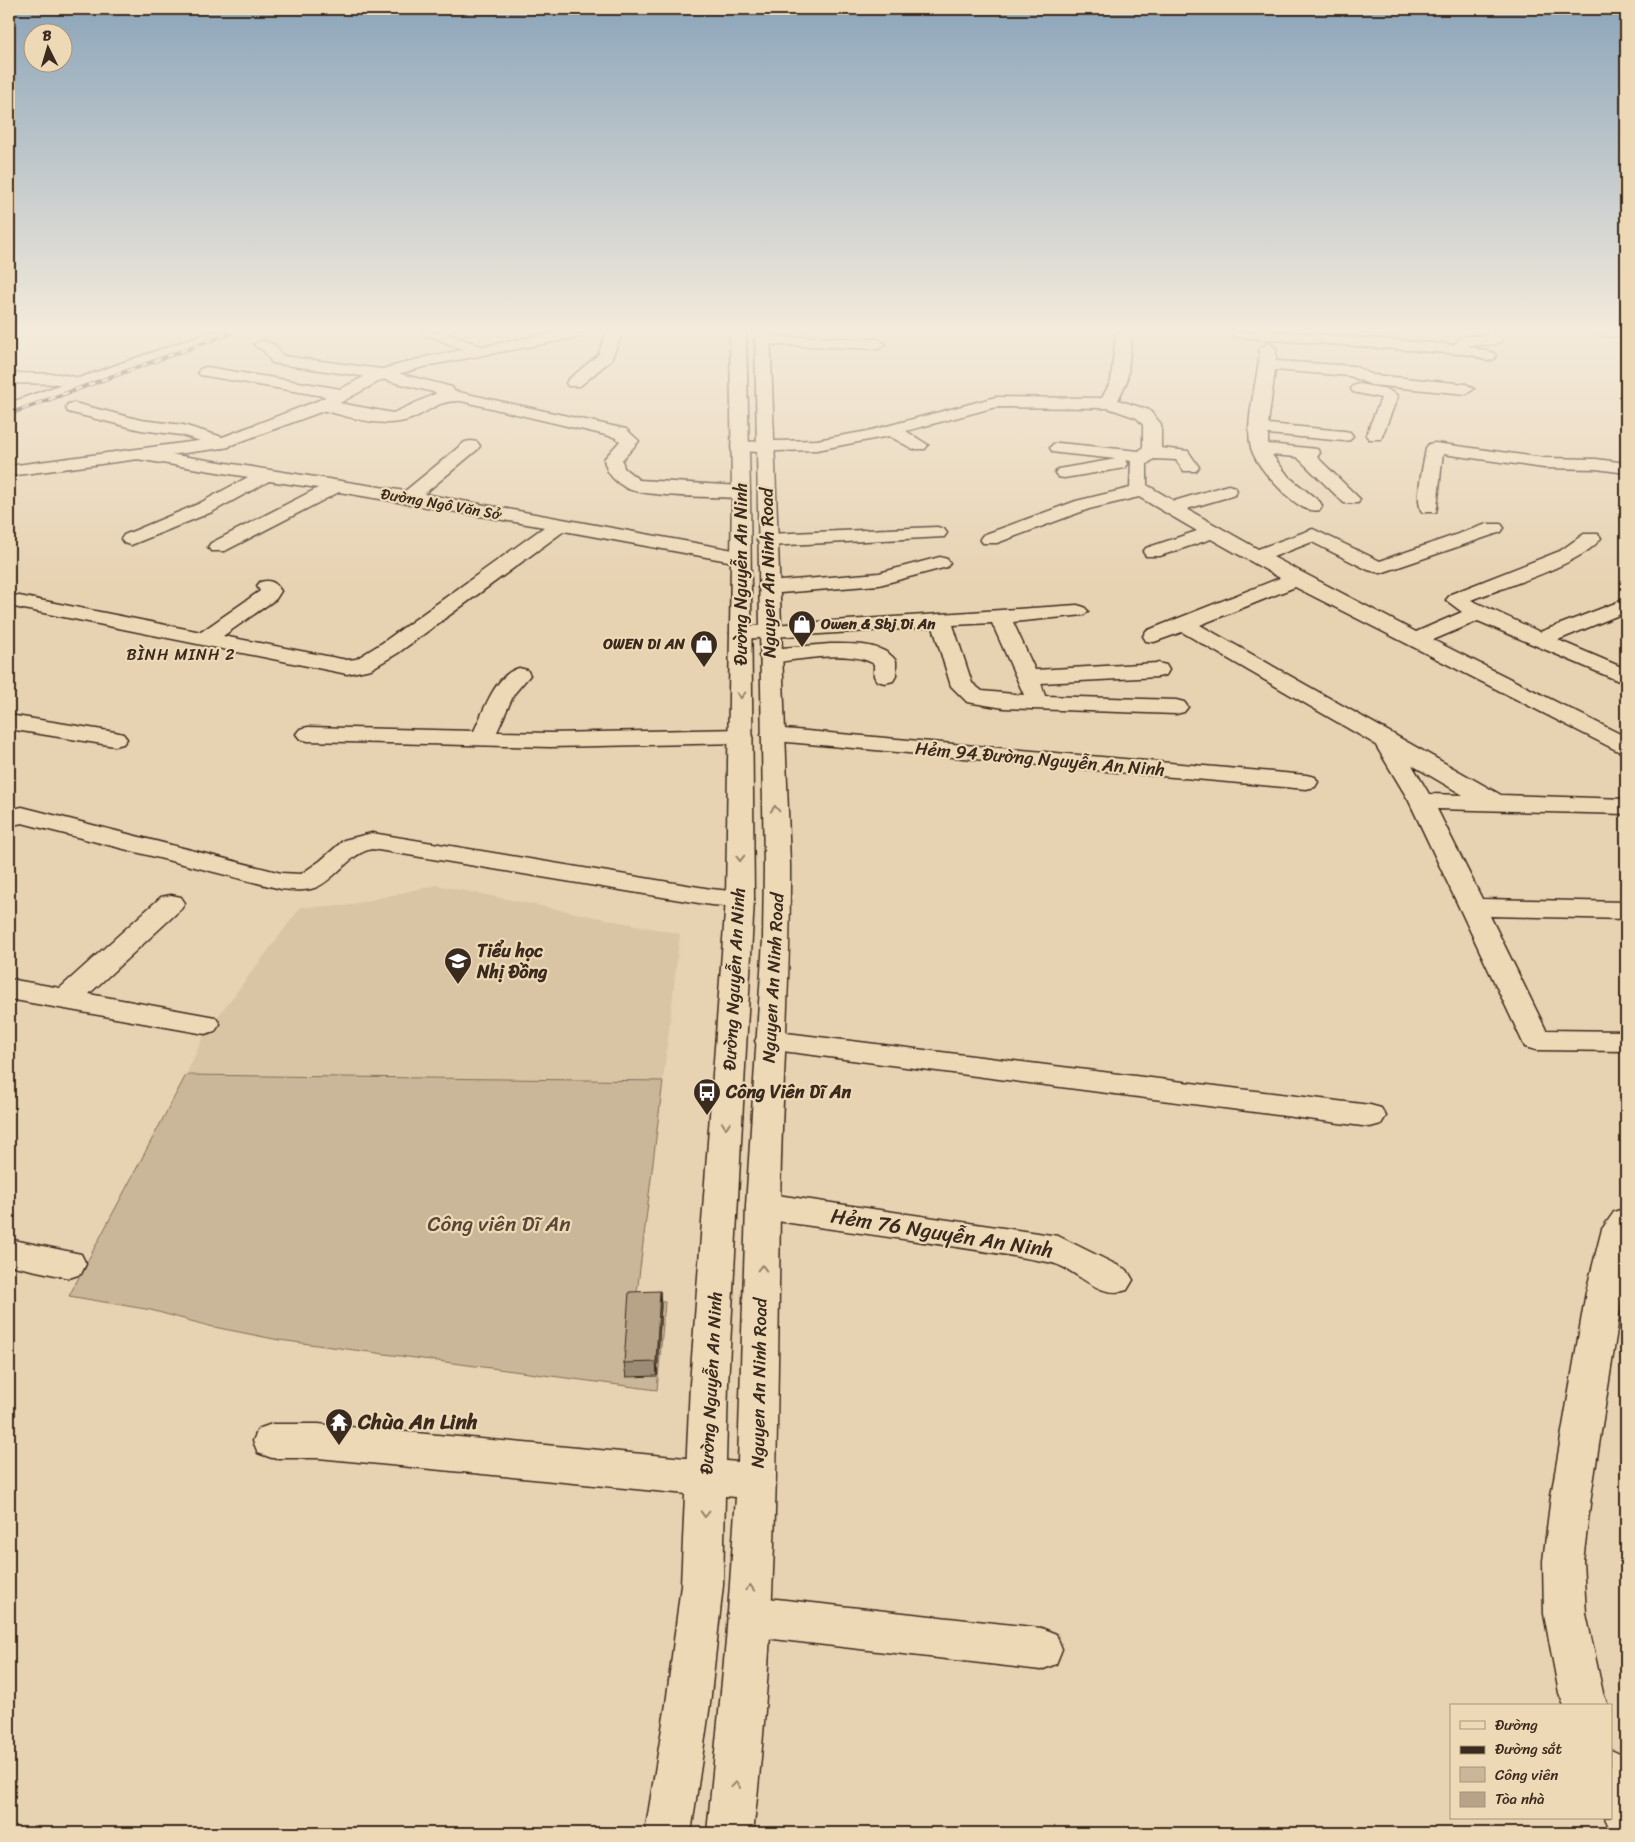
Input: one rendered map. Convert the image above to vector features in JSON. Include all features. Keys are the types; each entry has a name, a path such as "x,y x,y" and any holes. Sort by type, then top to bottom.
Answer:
{"street":[{"path":"113,418 141,425 183,430 223,443"},
{"path":"9,471 143,455 223,443 289,418"},
{"path":"553,418 620,433 630,441 613,459 616,470 634,485 665,489 741,492"},
{"name":"Đường Nguyễn An Ninh","path":"668,1833 688,1704 702,1585 709,1384 740,899 741,736 760,640 739,556 741,492 752,447 753,418"},
{"path":"752,447 817,445 891,430 936,418"},
{"path":"1147,418 1152,424 1152,448 1144,458 1138,486 1142,491 1296,579 1626,746"},
{"path":"1260,418 1260,449 1270,468 1287,487 1313,506"},
{"path":"1375,435 1382,418"},
{"path":"1259,428 1344,436"},
{"path":"891,430 919,445"},
{"path":"409,497 471,446"},
{"name":"Nguyen An Ninh Road","path":"730,1833 735,1795 757,1480 763,1206 778,899 774,736 760,640 768,588 767,540 752,447"},
{"path":"1059,448 1144,458"},
{"path":"1429,508 1429,484 1434,448 1544,463 1596,464 1626,468"},
{"path":"1260,449 1306,453 1351,499"},
{"name":"Đường Ngô Văn Sở","path":"143,455 409,497 739,556"},
{"path":"1064,473 1144,458 1182,455 1190,467"},
{"path":"131,539 205,508 266,475"},
{"path":"218,547 336,486"},
{"path":"990,539 1083,505 1142,491"},
{"path":"1171,508 1228,491"},
{"path":"9,600 347,667 363,664 390,648 560,525"},
{"path":"1256,557 1313,535 1375,566 1381,566 1494,528"},
{"path":"1154,552 1212,532"},
{"path":"767,540 937,533"},
{"path":"1591,538 1566,555 1456,600 1459,604 1478,613 1626,676"},
{"path":"768,588 879,579 940,563"},
{"path":"1154,636 1296,579"},
{"path":"205,640 269,595 271,591 267,586"},
{"path":"1539,640 1626,605"},
{"path":"760,640 941,620 1077,611"},
{"path":"1418,640 1478,613"},
{"path":"1000,616 1038,702"},
{"path":"941,620 962,686 975,697 1038,702 1176,707"},
{"path":"1183,624 1496,803"},
{"path":"760,640 840,651 870,653 881,656 885,661 885,676"},
{"path":"1027,677 1158,670"},
{"path":"482,739 504,692 519,675"},
{"path":"9,722 114,739"},
{"path":"308,734 482,739 741,736"},
{"name":"Hẻm 94 Đường Nguyễn An Ninh","path":"774,736 1306,782"},
{"path":"1385,740 1421,801 1536,1040 1626,1041"},
{"path":"1421,801 1626,806"},
{"path":"13,815 281,881 306,882 329,867 352,845 372,841 710,897 778,899"},
{"path":"66,1000 171,903"},
{"path":"1471,907 1626,910"},
{"path":"9,989 205,1024"},
{"path":"770,1041 1370,1116"},
{"name":"Hẻm 76 Nguyễn An Ninh","path":"763,1206 1058,1250 1115,1280"},
{"path":"1585,1704 1581,1693 1565,1614 1564,1561 1571,1496 1615,1296 1619,1229 1626,1220"},
{"path":"9,1252 69,1264"},
{"path":"272,1440 318,1441 706,1478 757,1480"},
{"path":"748,1616 1041,1649"},
{"path":"1612,1776 1626,1813"}],"shaded area":[{"name":"Tiểu học Nhị Đồng","path":"436,885 680,934 663,1081 186,1075 204,1035 301,907 345,906"}],"green space":[{"name":"Công viên Dĩ An","path":"186,1075 663,1081 636,1301 665,1302 657,1390 279,1340 209,1326 151,1310 69,1296"}],"building":[{"path":"660,1291 656,1362 624,1363 629,1292"}],"place":[{"name":"Owen & Sbj Di An","path":"802,648"},
{"name":"OWEN DI AN","path":"704,668"},
{"name":"Tiểu học Nhị Đồng","path":"458,985"},
{"name":"Công Viên Dĩ An","path":"707,1116"},
{"name":"Chùa An Linh","path":"339,1446"}],"district":[{"name":"BÌNH MINH 2","path":"181,654"}]}
